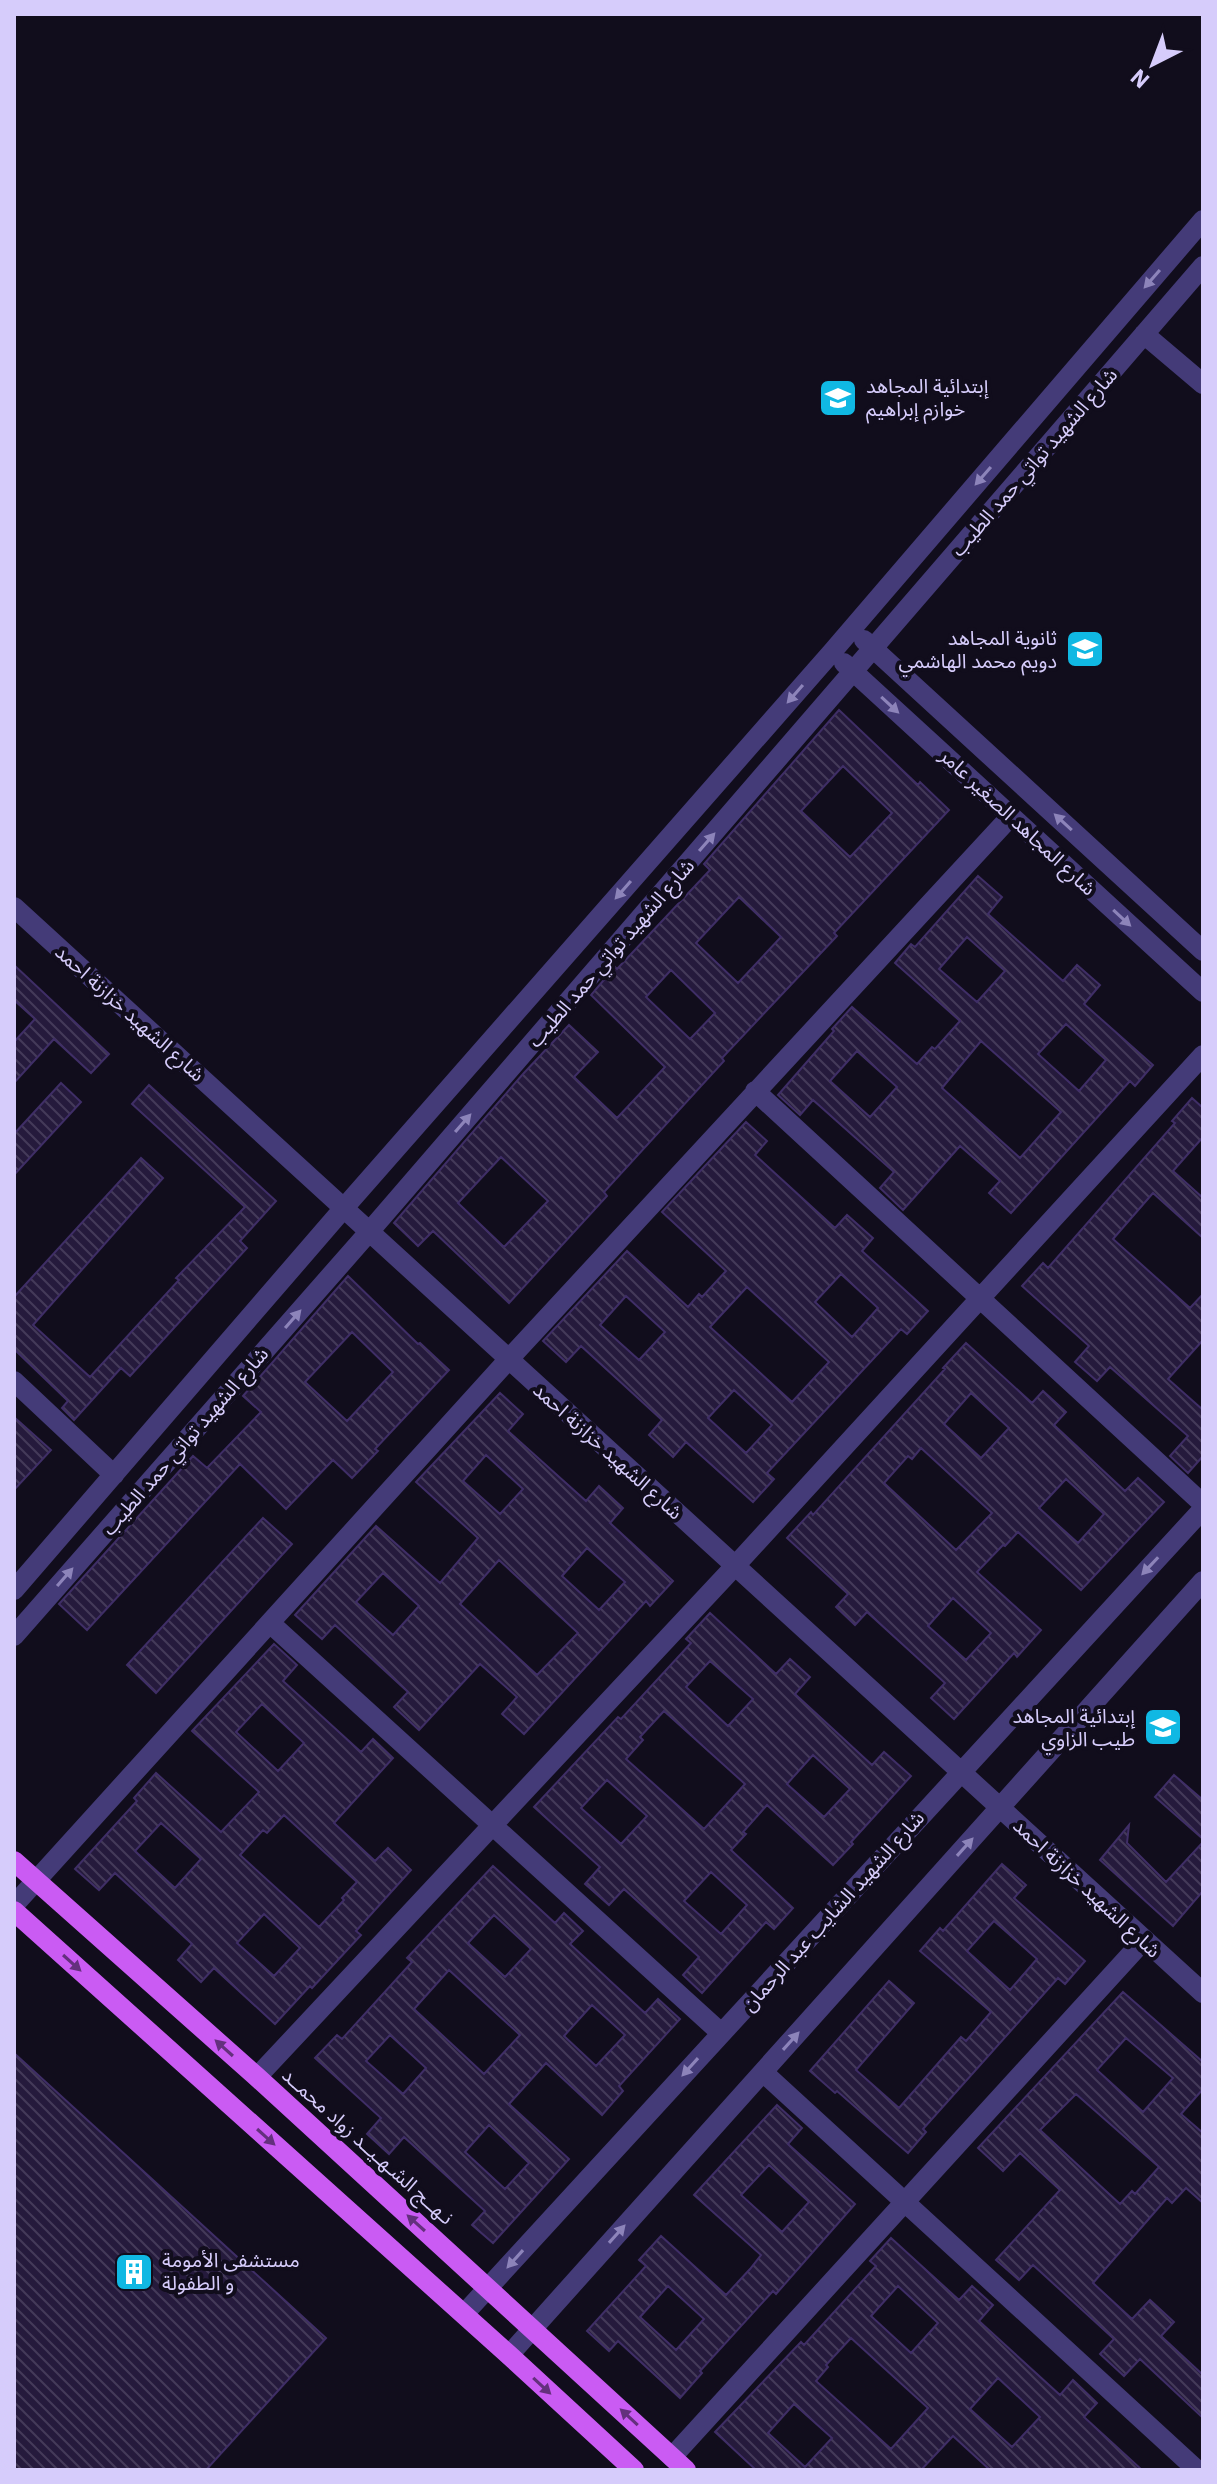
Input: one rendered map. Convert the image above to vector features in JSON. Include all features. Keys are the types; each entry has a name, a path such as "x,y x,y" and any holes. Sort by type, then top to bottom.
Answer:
{"main road":[{"name":"نـهــج الشـهـيــد زواد محمــد","path":"14,1861 257,2077 679,2464"},
{"path":"14,1911 634,2470"}],"street":[{"name":"شارع الشهيد تواتي حمد الطيب","path":"14,1590 343,1209 832,652 1203,220"},
{"name":"شارع الشهيد تواتي حمد الطيب","path":"14,1636 369,1232 1203,266"},
{"path":"1144,334 1203,384"},
{"name":"شارع المجاهد الصغير عامر","path":"852,628 1202,947"},
{"name":"شارع المجاهد الصغير عامر","path":"832,652 1203,992"},
{"path":"14,1905 508,1360 1011,816"},
{"name":"شارع الشهيد خزازنة احمد","path":"14,907 1203,1993"},
{"path":"257,2077 734,1567 1203,1055"},
{"path":"755,1091 1203,1506"},
{"path":"14,1381 114,1475"},
{"name":"شارع الشهيد الشايب عبد الرحمان","path":"464,2314 1203,1506"},
{"path":"509,2355 1203,1581"},
{"path":"270,1623 721,2033"},
{"path":"679,2464 905,2202 1143,1941"},
{"path":"763,2072 1197,2470"}],"building":[{"path":"839,710 949,810 834,933 837,936 722,1058 724,1061 604,1192 607,1196 509,1303 433,1231 418,1246 394,1223 569,1025 598,1052 574,1077 617,1118 665,1067 591,995 710,870 704,864","holes":["843,766 892,813 850,857 801,811","739,897 781,937 738,983 696,943","671,970 715,1013 690,1039 646,997","501,1157 548,1201 504,1247 458,1203"]},
{"path":"978,876 1002,897 988,914 1063,981 1077,965 1100,985 1084,1004 1153,1065 1135,1086 1130,1081 1011,1213 989,1193 1000,1181 960,1146 903,1210 880,1188 894,1172 813,1100 800,1115 778,1095 852,1007 917,1064 932,1047 935,1049 960,1021 895,963 911,944 915,947","holes":["967,937 1005,971 977,1002 939,969","1066,1024 1106,1060 1079,1091 1038,1054","981,1041 1061,1112 1020,1158 942,1088","857,1051 897,1087 870,1117 830,1081"]},
{"path":"14,965 109,1054 91,1073 54,1039 14,1083 14,1042 35,1019 14,1000"},
{"path":"61,1083 81,1102 14,1175 14,1134"},
{"path":"149,1085 276,1201 240,1241 247,1248 130,1376 121,1368 74,1420 62,1408 68,1401 14,1349 14,1297 141,1158 163,1178 33,1325 90,1377 179,1280 176,1278 245,1207 132,1104"},
{"path":"1192,1098 1203,1108 1203,1137 1173,1171 1203,1198 1203,1238 1153,1193 1113,1239 1190,1308 1203,1294 1203,1340 1168,1379 1203,1410 1203,1456 1188,1473 1170,1456 1188,1436 1110,1367 1097,1381 1075,1362 1089,1346 1022,1286 1043,1263 1048,1268 1175,1123 1172,1121"},
{"path":"746,1122 767,1141 755,1155 835,1228 847,1215 873,1238 862,1251 928,1311 907,1334 901,1329 767,1473 774,1479 753,1502 686,1442 673,1457 649,1435 662,1420 581,1346 566,1362 543,1341 627,1251 688,1307 726,1271 662,1212","holes":["841,1274 878,1308 852,1337 815,1302","747,1287 829,1362 792,1402 710,1327","626,1296 665,1332 639,1360 600,1325","734,1390 772,1425 746,1453 708,1418"]},
{"path":"348,1276 449,1370 352,1478 333,1460 286,1509 240,1464 87,1630 59,1604 193,1456 207,1468 261,1412 243,1396","holes":["352,1332 393,1372 347,1421 305,1382"]},
{"path":"966,1343 1032,1403 1043,1391 1066,1412 1054,1425 1125,1491 1138,1478 1164,1502 1081,1590 1018,1532 1003,1545 977,1572 1041,1630 1017,1657 1014,1653 954,1719 931,1698 945,1683 867,1612 855,1625 836,1607 848,1594 787,1538 811,1512 813,1515","holes":["971,1393 1009,1428 981,1458 944,1424","921,1448 992,1513 956,1550 884,1483 908,1456 912,1459","1066,1479 1104,1514 1078,1543 1039,1508","953,1598 991,1633 966,1660 928,1626"]},
{"path":"500,1393 523,1414 508,1431 586,1501 599,1486 623,1508 610,1523 673,1581 650,1606 646,1601 524,1734 502,1714 517,1697 480,1664 419,1730 394,1707 408,1692 335,1625 322,1639 295,1615 376,1526 440,1583 478,1538 416,1482","holes":["486,1455 523,1489 500,1514 463,1481","587,1548 625,1582 599,1610 562,1576","499,1560 578,1633 537,1675 460,1604","383,1573 419,1606 393,1635 356,1602"]},
{"path":"14,1417 51,1450 14,1490"},
{"path":"263,1518 292,1544 156,1693 127,1665"},
{"path":"710,1613 776,1674 790,1659 810,1677 795,1694 872,1765 884,1752 911,1776 833,1865 767,1805 731,1850 793,1908 774,1929 766,1922 702,1993 683,1975 699,1957 624,1889 609,1905 585,1884 600,1867 534,1807 691,1643 686,1639","holes":["710,1661 753,1699 728,1726 686,1687","664,1711 745,1784 704,1829 626,1759 643,1740 640,1737","813,1755 850,1789 824,1817 787,1784","607,1780 647,1816 621,1844 581,1808","711,1872 747,1905 721,1934 684,1901"]},
{"path":"274,1644 297,1665 283,1681 361,1752 373,1739 393,1758 334,1823 375,1861 388,1848 411,1870 356,1931 361,1935 275,2024 214,1968 201,1982 178,1960 192,1944 115,1873 99,1890 75,1869 137,1801 134,1798 156,1773 221,1832 259,1792 192,1731","holes":["262,1704 304,1743 278,1771 236,1732","284,1815 357,1882 319,1927 240,1855 263,1830 267,1833","161,1823 201,1859 175,1888 135,1851","264,1914 300,1948 274,1976 237,1943"]},
{"path":"1174,1775 1203,1800 1203,1839 1155,1797"},
{"path":"1129,1825 1127,1843 1166,1882 1203,1842 1203,1891 1173,1926 1100,1860"},
{"path":"1002,1864 1026,1885 1014,1898 1085,1961 1065,1984 1058,1978 923,2129 926,2132 908,2153 810,2071 889,1981 914,2003 856,2070 899,2108 961,2037 966,2041 991,2012 920,1951 940,1928 943,1931","holes":["994,1921 1037,1959 1010,1990 967,1951"]},
{"path":"493,1866 555,1923 564,1913 583,1931 570,1944 645,2013 658,1999 680,2019 619,2086 623,2091 602,2115 546,2063 509,2104 569,2159 493,2243 472,2225 485,2211 404,2137 389,2154 367,2134 381,2118 315,2058 337,2035 342,2039 412,1962 407,1958","holes":["494,1915 531,1949 505,1977 468,1943","449,1970 520,2035 484,2074 414,2009","592,2005 625,2035 596,2066 564,2036","390,2035 426,2068 403,2094 366,2061","489,2125 529,2163 505,2189 465,2152"]},
{"path":"1123,1992 1203,2062 1203,2089 1181,2114 1203,2133 1203,2203 1186,2188 1172,2203 1167,2198 1093,2283 1132,2319 1150,2300 1174,2322 1161,2336 1203,2375 1203,2418 1140,2359 1124,2376 1100,2354 1114,2339 1033,2265 1019,2280 996,2260 1060,2190 1020,2153 1003,2171 978,2148","holes":["1126,2038 1173,2078 1143,2112 1097,2070","1076,2094 1159,2167 1135,2194 1132,2191 1120,2204 1040,2130"]},
{"name":"مستشفى الأمومة و الطفولة","path":"14,2053 326,2338 206,2470 14,2470"},
{"path":"777,2105 802,2128 788,2144 855,2204 776,2294 773,2291 700,2371 702,2373 680,2398 618,2341 609,2351 587,2331 646,2266 639,2260 661,2236 726,2295 750,2269 761,2255 694,2195","holes":["769,2165 809,2202 782,2232 741,2195","668,2286 704,2319 676,2350 640,2317"]},
{"path":"891,2238 959,2300 972,2286 993,2305 979,2321 1060,2395 1073,2380 1097,2403 1084,2417 1142,2470 990,2470 953,2436 921,2470 756,2470 715,2432 801,2342 804,2345 876,2266 870,2261","holes":["898,2286 938,2323 911,2353 871,2316","851,2338 928,2408 891,2449 816,2381 828,2367 826,2365","998,2378 1040,2417 1012,2447 970,2409","794,2404 832,2438 805,2467 768,2433"]}],"place":[{"name":"إبتدائية المجاهد خوازم إبراهيم","path":"838,398"},
{"name":"ثانوية المجاهد دويم محمد الهاشمي","path":"1085,649"},
{"name":"إبتدائية المجاهد طيب الزاوي","path":"1163,1727"},
{"name":"مستشفى الأمومة و الطفولة","path":"134,2272"}]}
